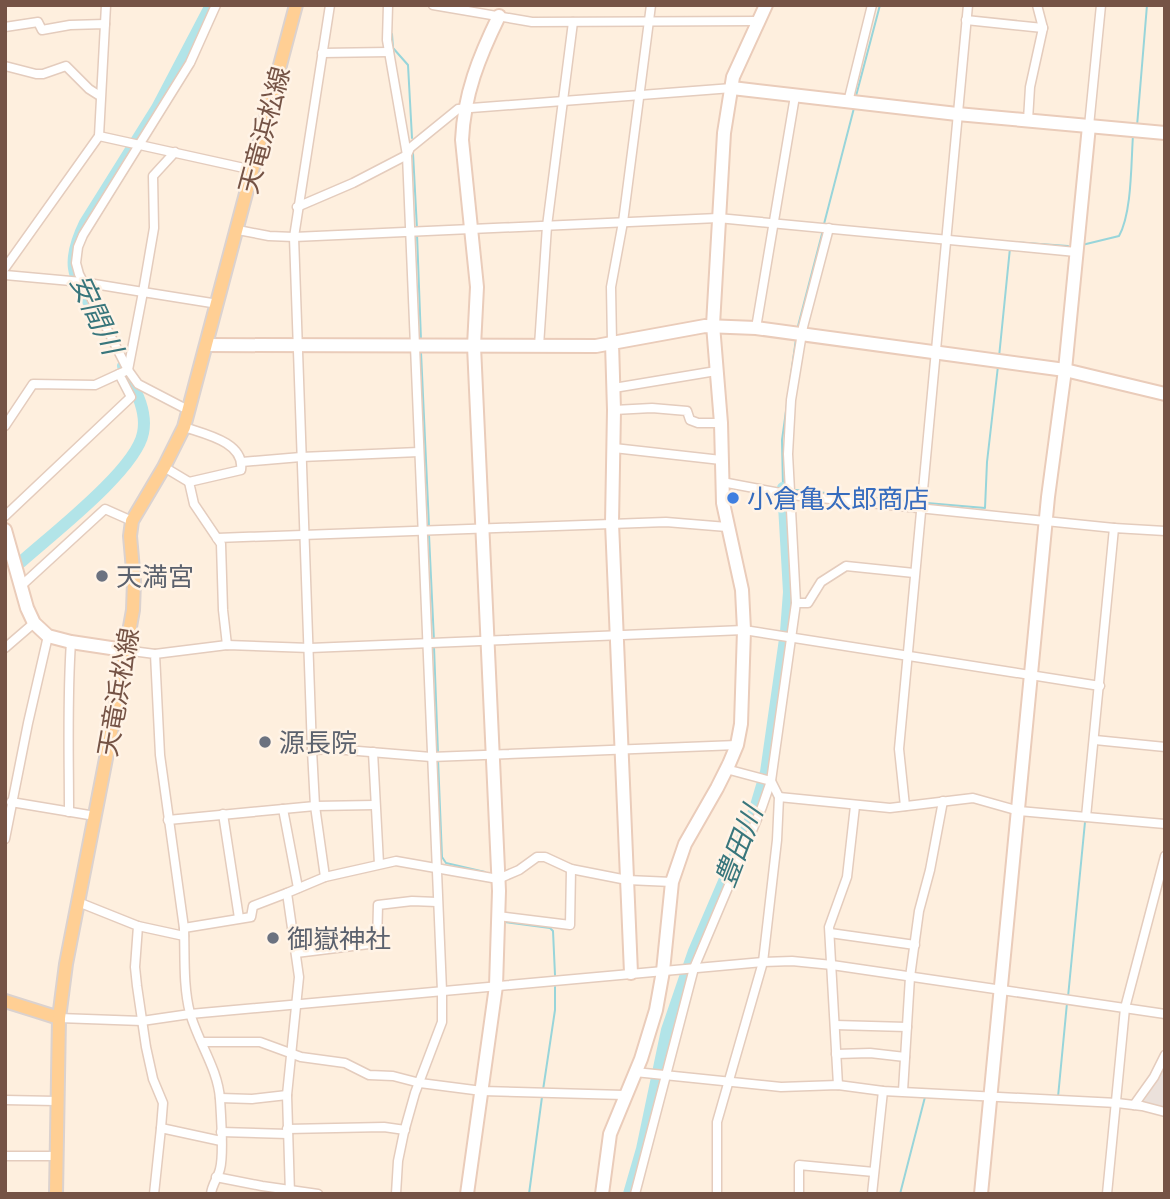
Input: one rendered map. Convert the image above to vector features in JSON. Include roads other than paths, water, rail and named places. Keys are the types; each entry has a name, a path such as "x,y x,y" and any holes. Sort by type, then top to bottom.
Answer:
{"main road":[{"name":"天竜浜松線","path":"56,1194 59,1018 65,964 133,610 134,581 130,536 132,521 184,427 296,5"},
{"path":"5,1001 59,1018"}],"street":[{"path":"5,268 99,136 106,5"},
{"path":"5,516 131,397 124,372 80,282 76,262 78,247 137,143 190,63 216,5"},
{"path":"325,877 315,806 312,750 294,237 330,5"},
{"path":"388,5 389,52 407,155 415,231 415,346 432,643 442,991 442,1022 405,1130 397,1161 396,1194"},
{"path":"433,5 532,22 759,21"},
{"path":"631,972 612,523 614,388 611,287 623,222 651,5"},
{"path":"602,1194 610,1133 656,1010 663,971 672,882 685,844 737,745 741,716 744,630 742,590 723,503 721,423 713,325 724,133 733,77 766,5"},
{"path":"853,102 872,5"},
{"path":"905,806 899,749 906,656 968,5"},
{"path":"1028,120 1030,87 1043,28 1037,5"},
{"path":"981,1194 1030,676 1065,370 1101,5"},
{"path":"467,1194 496,986 498,879 474,346 477,287 462,140 465,108 475,67 499,16"},
{"path":"966,20 1043,28"},
{"path":"5,27 38,22 41,30 70,25 105,24"},
{"path":"539,346 547,226 573,22"},
{"path":"322,53 389,52"},
{"path":"5,66 43,74 66,66 100,96"},
{"path":"297,207 354,183 407,155 410,148 458,108 732,88 957,114 1165,133"},
{"path":"756,328 795,96"},
{"path":"99,136 253,170"},
{"path":"124,372 143,292 154,228 153,176 175,152"},
{"path":"238,230 269,236 294,237 719,218 1076,252"},
{"path":"635,1194 694,968 771,781 796,603 788,454 789,422 798,334 825,228"},
{"path":"5,275 80,282 218,304"},
{"path":"207,345 596,346 713,325 756,328 1065,370 1165,394"},
{"path":"614,388 716,371"},
{"path":"124,372 138,384 188,410"},
{"path":"5,426 33,384 95,385 124,372"},
{"path":"614,410 652,408 687,411 690,420 698,423 721,423"},
{"path":"164,467 189,482 241,470 242,462 234,448 184,427"},
{"path":"614,448 721,460"},
{"path":"242,462 419,452"},
{"path":"189,482 194,504 221,544 227,645"},
{"path":"722,482 778,493 1165,531"},
{"path":"21,586 105,509 132,521"},
{"path":"217,538 612,523 666,522 727,527"},
{"path":"1087,817 1114,528"},
{"path":"5,530 10,566 21,586 34,623 48,636 124,650 155,654 227,645 310,648 744,630 1100,686"},
{"path":"796,603 808,603 821,582 846,566 914,573"},
{"path":"5,648 34,623"},
{"path":"5,839 48,636"},
{"path":"69,812 71,755 68,686 71,642"},
{"path":"155,654 160,755 184,932 184,962 190,1014 220,1098 221,1168 211,1194"},
{"path":"1095,740 1165,747"},
{"path":"312,750 436,756 737,745"},
{"path":"373,752 379,864"},
{"path":"717,1194 718,1122 763,962 778,840 779,797 771,781 726,769"},
{"path":"779,797 890,808 973,798 1019,811 1165,824"},
{"path":"903,1091 910,977 919,911 943,801"},
{"path":"11,803 95,816"},
{"path":"169,820 315,806 375,805"},
{"path":"838,1085 829,927 847,877 855,806"},
{"path":"283,809 298,888"},
{"path":"223,814 239,919"},
{"path":"1107,1194 1125,1008 1165,856"},
{"path":"78,902 138,926 184,932 251,916 253,906 325,877 396,861 498,879 537,858 545,857 571,869 627,880 672,882"},
{"path":"498,916 570,925 571,869"},
{"path":"287,893 299,976 287,1095 290,1192"},
{"path":"296,953 349,945 372,945 377,943 379,936 378,905 412,901 438,902"},
{"path":"138,926 135,967 142,1021 153,1079 163,1103 154,1194"},
{"path":"830,933 915,945"},
{"path":"59,1018 142,1021 190,1014 631,972 792,961 1165,1014"},
{"path":"835,1026 907,1027"},
{"path":"202,1042 260,1042 291,1054 345,1063 369,1075 393,1076 420,1083 482,1091 624,1095"},
{"path":"836,1054 870,1053 905,1057"},
{"path":"1135,1105 1165,1055"},
{"path":"635,1072 781,1087 838,1085 883,1091 1117,1103 1165,1112"},
{"path":"872,1194 883,1091"},
{"path":"220,1098 248,1099 287,1095"},
{"path":"5,1100 56,1101"},
{"path":"161,1128 221,1137 384,1127 405,1130"},
{"path":"5,1156 56,1156"},
{"path":"799,1194 799,1166 874,1172"},
{"path":"216,1177 290,1192 318,1194"}],"waterway":[{"name":"安間川","path":"100,322 75,274 74,252 78,239 85,223 157,108 211,5"},
{"path":"856,96 880,5"},
{"path":"1137,126 1147,5"},
{"path":"392,34 393,48 408,65 412,138"},
{"path":"824,224 854,108"},
{"path":"1082,245 1119,236 1129,201 1133,135"},
{"path":"413,153 417,229"},
{"path":"797,330 823,230"},
{"path":"417,234 421,340"},
{"path":"1011,242 1068,246"},
{"path":"999,357 1010,248"},
{"path":"787,489 783,488 782,440 796,339"},
{"path":"421,352 429,526"},
{"name":"安間川","path":"21,562 91,501 137,448 143,433 143,415 139,398 123,366"},
{"path":"927,503 985,508 987,462 998,366"},
{"name":"豊田川","path":"629,1194 642,1149 667,1030 694,951 755,809 766,772 789,592 783,488"},
{"path":"796,490 915,502"},
{"path":"429,535 434,641"},
{"path":"434,647 438,753"},
{"path":"438,759 442,857 446,863 485,872"},
{"path":"1068,997 1085,822"},
{"path":"505,922 550,928 553,931 555,975"},
{"path":"543,1090 555,1010 555,987"},
{"path":"1058,1097 1067,1003"},
{"path":"529,1194 542,1097"},
{"path":"900,1194 925,1097"}],"place":[{"name":"小倉亀太郎商店","path":"733,498"},
{"name":"天満宮","path":"102,576"},
{"name":"源長院","path":"265,742"},
{"name":"御嶽神社","path":"273,938"}]}
